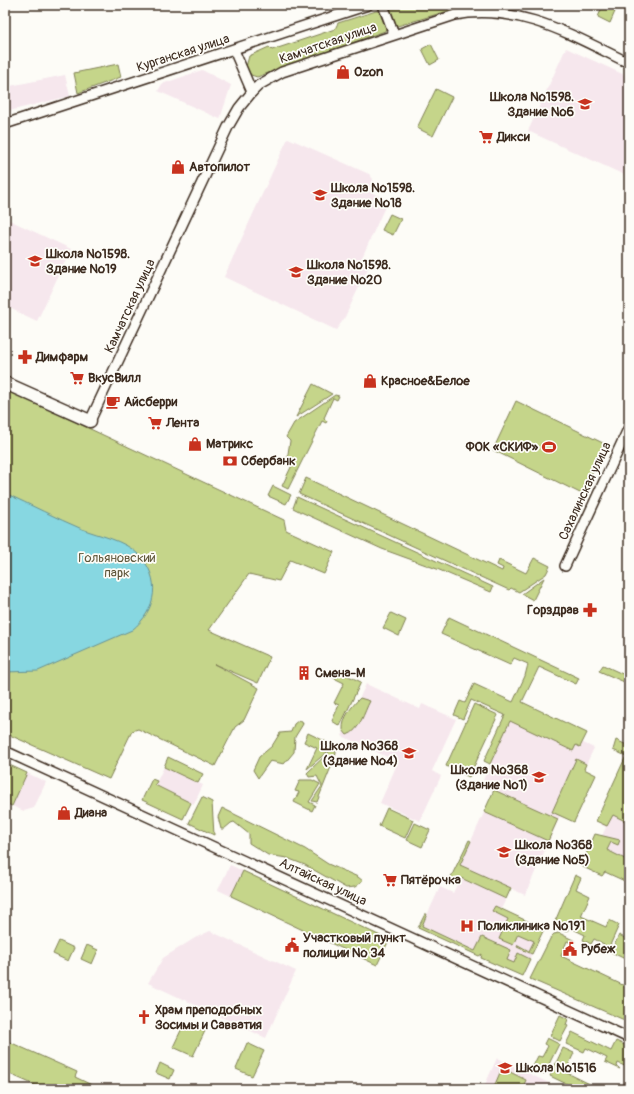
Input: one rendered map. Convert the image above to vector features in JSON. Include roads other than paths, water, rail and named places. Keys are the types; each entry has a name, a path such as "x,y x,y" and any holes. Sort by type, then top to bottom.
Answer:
{"main road":[{"path":"5,383 90,421"}],"street":[{"name":"Курганская улица","path":"5,124 368,5"},
{"path":"383,5 394,34"},
{"name":"Камчатская улица","path":"90,421 228,127 239,108 259,85 282,72 394,34 455,15 480,12 505,13 538,21 629,63"},
{"path":"234,50 252,92"},
{"name":"Сахалинская улица","path":"565,566 629,427"},
{"name":"Алтайская улица","path":"5,751 629,1038"}],"water":[{"path":"5,493 82,529 126,545 138,554 146,563 151,573 153,594 147,613 132,630 38,671 5,672"}],"place":[{"name":"Ozon","path":"343,72"},
{"name":"Школа №1598. Здание №6","path":"585,104"},
{"name":"Дикси","path":"486,137"},
{"name":"Автопилот","path":"178,167"},
{"name":"Школа №1598. Здание №18","path":"320,195"},
{"name":"Школа №1598. Здание №19","path":"35,261"},
{"name":"Школа №1598. Здание №20","path":"296,272"},
{"name":"Димфарм","path":"25,357"},
{"name":"ВкусВилл","path":"77,378"},
{"name":"Красное&Белое","path":"370,381"},
{"name":"Айсберри","path":"113,402"},
{"name":"Лента","path":"155,423"},
{"name":"Матрикс","path":"195,444"},
{"name":"ФОК «СКИФ»","path":"549,447"},
{"name":"Сбербанк","path":"230,461"},
{"name":"Горздрав","path":"590,610"},
{"name":"Смена-М","path":"304,673"},
{"name":"Школа №368 (Здание №4)","path":"409,753"},
{"name":"Школа №368 (Здание №1)","path":"539,777"},
{"name":"Диана","path":"64,813"},
{"name":"Школа №368 (Здание №5)","path":"504,852"},
{"name":"Пятёрочка","path":"390,880"},
{"name":"Поликлиника №191","path":"467,926"},
{"name":"Участковый пункт полиции № 34","path":"292,945"},
{"name":"Рубеж","path":"570,949"},
{"name":"Храм преподобных Зосимы и Савватия","path":"144,1017"},
{"name":"Школа №1516","path":"505,1068"}],"park label":[{"name":"Гольяновcкий парк","path":"117,566"}]}
